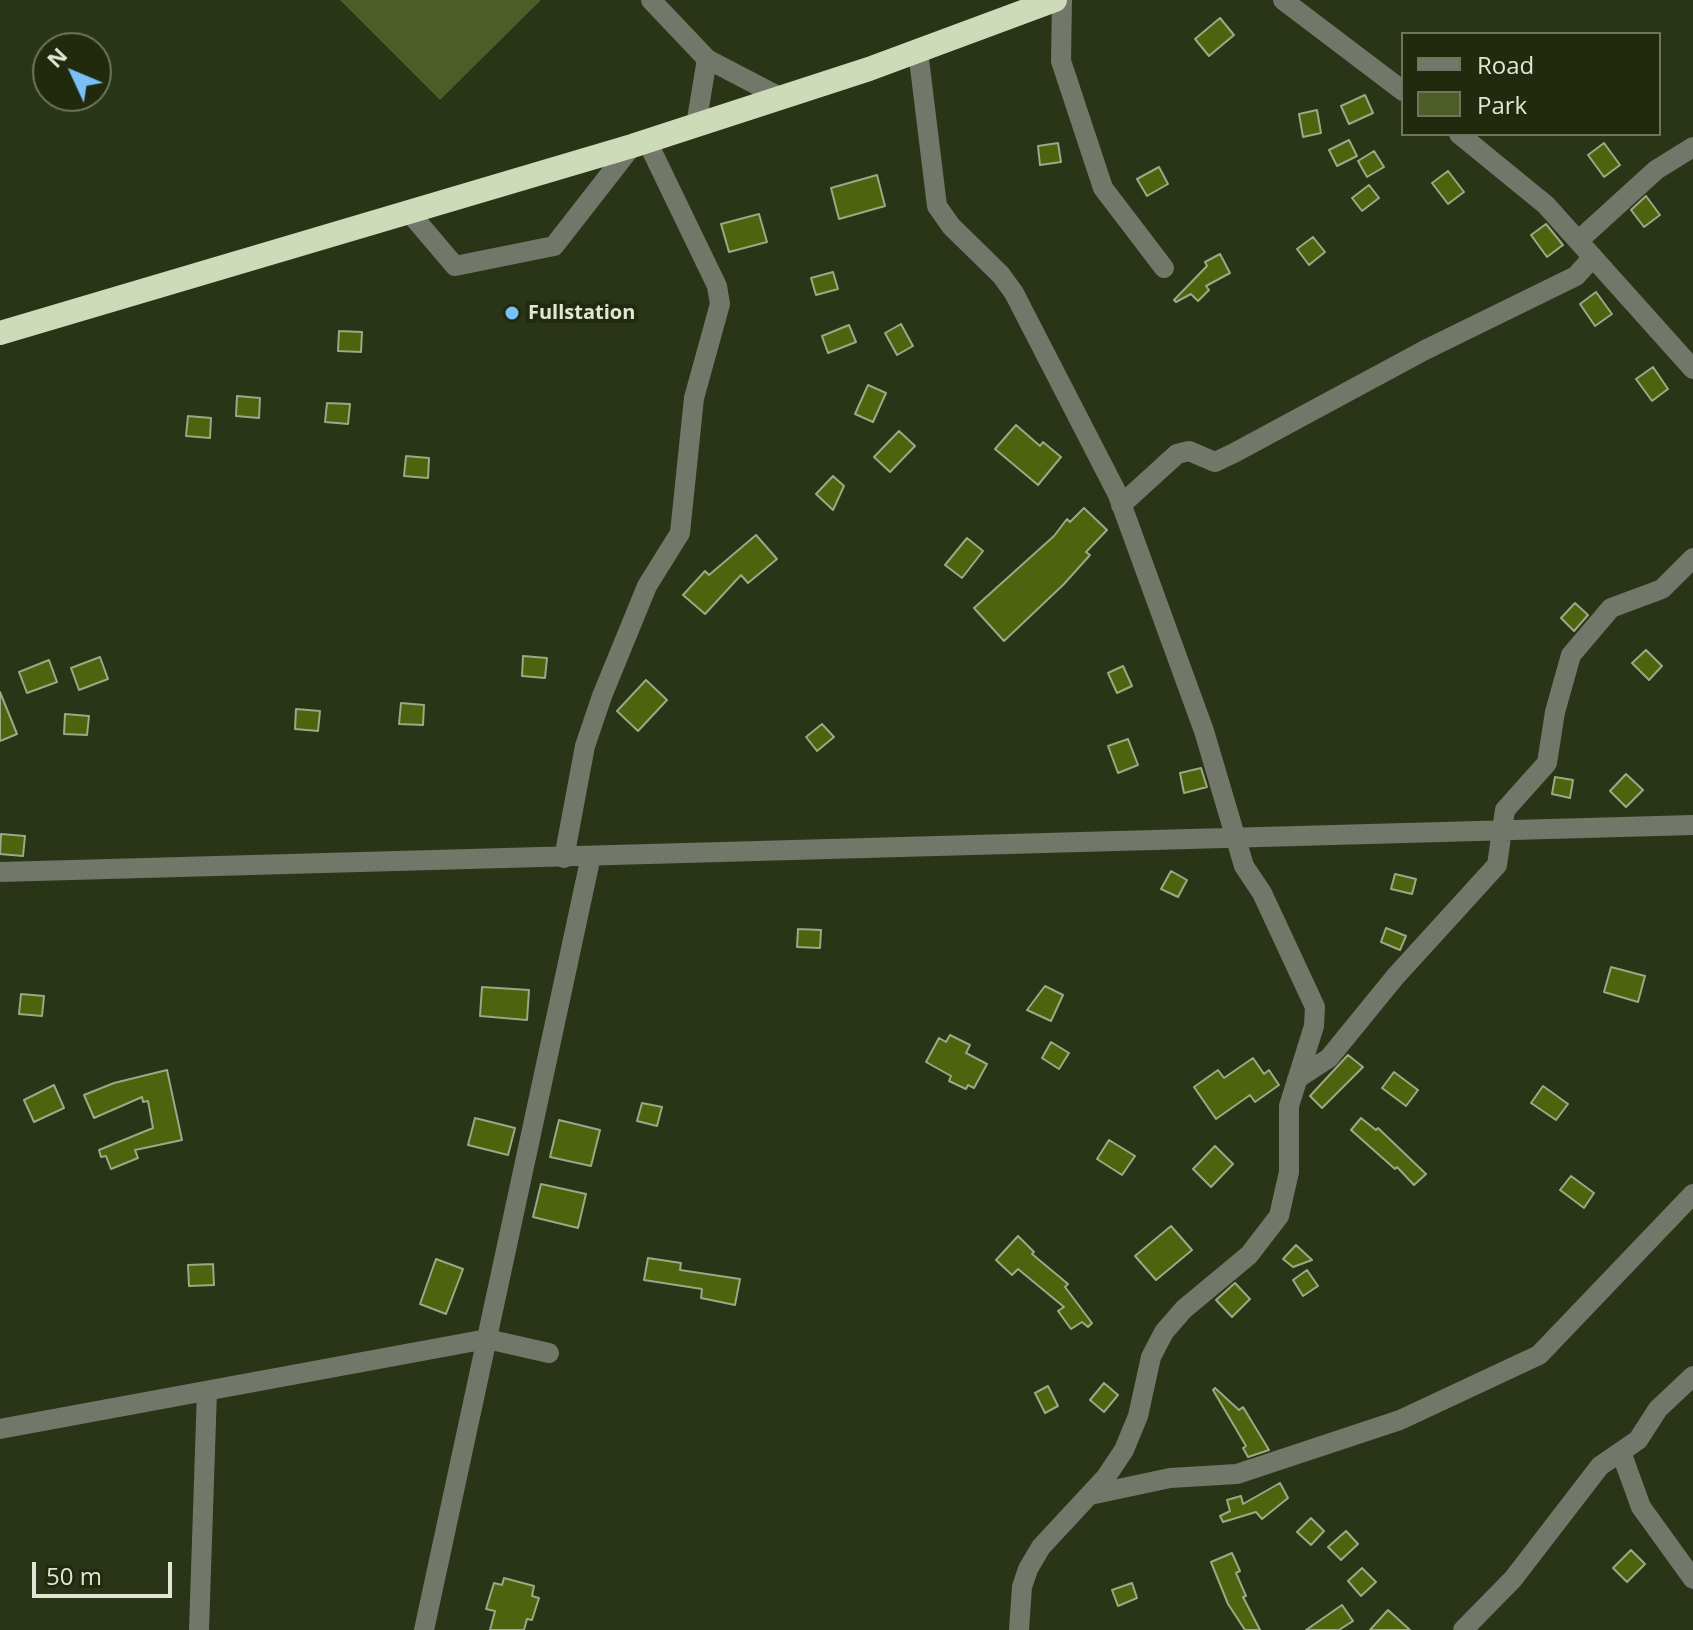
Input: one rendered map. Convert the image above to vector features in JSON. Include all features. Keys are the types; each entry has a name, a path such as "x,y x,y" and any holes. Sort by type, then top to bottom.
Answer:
{"highway":[{"path":"0,333 640,143 918,51 1055,0"}],"street":[{"path":"651,0 707,59 780,97"},
{"path":"1062,0 1061,61 1103,188 1164,268"},
{"path":"1283,0 1401,89"},
{"path":"918,51 937,206 951,226 1001,275 1014,293 1121,505 1204,731 1244,866 1262,893 1315,1007 1314,1026 1289,1106 1289,1172 1279,1216 1249,1255 1184,1309 1164,1332 1151,1357 1138,1416 1124,1450 1090,1495 1041,1547 1028,1569 1022,1587 1019,1630"},
{"path":"696,125 707,59"},
{"path":"1461,136 1546,205 1693,369"},
{"path":"409,212 455,266 554,246 640,143 717,286 720,304 694,398 680,533 647,586 602,696 585,746 564,858"},
{"path":"1578,241 1656,170 1693,147"},
{"path":"1121,505 1177,454 1189,451 1215,462 1425,350 1576,276 1593,257"},
{"path":"1297,1079 1329,1058 1395,977 1497,865 1508,804 1547,763 1555,712 1571,655 1611,608 1662,589 1693,558"},
{"path":"0,872 1235,841 1693,825"},
{"path":"424,1630 591,856"},
{"path":"1090,1495 1170,1478 1237,1474 1400,1420 1539,1355 1693,1194"},
{"path":"0,1429 487,1339 549,1353"},
{"path":"1463,1630 1513,1579 1600,1466 1638,1440 1658,1409 1693,1376"},
{"path":"199,1630 207,1391"},
{"path":"1621,1452 1641,1507 1693,1579"}],"green space":[{"path":"340,0 541,0 440,100"}],"building":[{"path":"1220,18 1234,35 1209,56 1195,39"},
{"path":"1365,95 1373,113 1349,124 1341,106"},
{"path":"1317,110 1321,133 1303,137 1299,114"},
{"path":"1349,140 1357,156 1337,166 1329,150"},
{"path":"1058,143 1061,162 1040,165 1038,146"},
{"path":"1604,143 1620,165 1604,177 1588,155"},
{"path":"1374,151 1384,167 1367,177 1358,161"},
{"path":"1159,167 1168,184 1147,196 1137,179"},
{"path":"1448,171 1464,192 1448,204 1432,183"},
{"path":"877,175 885,206 839,219 831,188"},
{"path":"1369,185 1379,198 1362,211 1352,198"},
{"path":"1646,196 1660,215 1644,227 1631,210"},
{"path":"759,214 767,242 729,252 721,224"},
{"path":"1546,224 1563,245 1547,257 1531,235"},
{"path":"1313,237 1325,252 1309,265 1297,249"},
{"path":"1220,254 1230,273 1206,286 1209,290 1198,301 1191,294 1176,302 1174,300 1207,266 1205,262"},
{"path":"833,272 838,289 816,295 811,278"},
{"path":"1596,292 1612,314 1595,326 1580,304"},
{"path":"901,324 913,346 897,355 885,333"},
{"path":"849,325 856,342 828,353 822,336"},
{"path":"339,331 362,332 361,352 338,351"},
{"path":"1653,367 1668,389 1652,401 1636,379"},
{"path":"868,385 886,393 873,422 855,414"},
{"path":"237,396 260,398 259,418 236,416"},
{"path":"327,403 350,404 348,424 325,422"},
{"path":"188,416 211,418 210,438 186,436"},
{"path":"1016,425 1040,446 1043,442 1061,457 1038,485 995,449"},
{"path":"899,431 915,446 890,472 874,457"},
{"path":"406,456 429,458 428,478 404,476"},
{"path":"833,476 844,486 833,510 816,494"},
{"path":"1084,508 1107,530 1086,552 1090,555 1064,584 1004,641 974,608 1054,536 1067,519 1070,522"},
{"path":"756,535 777,559 748,583 741,575 705,614 683,595 705,571 709,575"},
{"path":"967,538 983,551 962,578 945,565"},
{"path":"1575,603 1588,615 1574,631 1561,618"},
{"path":"1646,650 1662,666 1649,680 1632,663"},
{"path":"523,656 547,658 545,678 522,676"},
{"path":"100,657 108,679 79,690 71,668"},
{"path":"49,660 57,682 27,693 19,672"},
{"path":"1123,666 1132,686 1117,693 1108,673"},
{"path":"646,680 667,700 638,731 617,711"},
{"path":"0,692 17,734 0,741"},
{"path":"401,703 424,705 423,725 399,724"},
{"path":"296,709 320,711 318,731 295,729"},
{"path":"65,714 89,716 87,735 64,734"},
{"path":"822,724 834,737 817,751 806,737"},
{"path":"1128,739 1138,765 1118,773 1108,746"},
{"path":"1201,768 1207,787 1184,793 1180,773"},
{"path":"1626,774 1643,790 1626,807 1610,791"},
{"path":"1555,777 1573,780 1570,798 1552,794"},
{"path":"1,834 25,836 23,856 0,854"},
{"path":"1171,871 1187,880 1178,897 1161,889"},
{"path":"1395,874 1416,879 1412,894 1391,889"},
{"path":"1386,928 1406,936 1400,950 1381,942"},
{"path":"798,929 821,930 820,948 797,947"},
{"path":"1611,967 1645,976 1638,1002 1604,992"},
{"path":"1045,986 1063,995 1051,1021 1027,1010"},
{"path":"482,987 529,990 527,1020 480,1016"},
{"path":"21,994 44,996 42,1016 19,1014"},
{"path":"950,1035 970,1045 966,1053 987,1064 974,1088 968,1085 966,1089 949,1081 951,1076 926,1062 939,1038 946,1042"},
{"path":"1051,1042 1069,1053 1059,1069 1042,1058"},
{"path":"1348,1055 1363,1067 1322,1108 1310,1096"},
{"path":"1253,1058 1264,1074 1269,1070 1279,1085 1255,1102 1250,1095 1216,1119 1194,1087 1218,1070 1224,1078"},
{"path":"167,1070 182,1140 135,1150 138,1158 111,1169 106,1156 101,1157 99,1150 153,1128 148,1101 143,1102 142,1097 94,1118 84,1095 114,1083"},
{"path":"1394,1072 1418,1090 1406,1106 1382,1088"},
{"path":"54,1085 64,1108 34,1122 24,1100"},
{"path":"1543,1086 1568,1104 1556,1120 1531,1103"},
{"path":"642,1103 662,1107 657,1126 637,1121"},
{"path":"475,1118 515,1128 508,1155 468,1145"},
{"path":"1361,1118 1376,1130 1378,1128 1426,1174 1414,1185 1397,1167 1395,1169 1351,1130"},
{"path":"559,1120 600,1130 591,1166 550,1157"},
{"path":"1109,1140 1135,1156 1122,1175 1097,1159"},
{"path":"1215,1146 1233,1164 1211,1187 1193,1169"},
{"path":"1571,1176 1594,1193 1584,1208 1560,1190"},
{"path":"541,1184 586,1194 578,1228 533,1217"},
{"path":"1171,1226 1192,1250 1156,1280 1135,1256"},
{"path":"1018,1236 1034,1252 1032,1254 1068,1284 1065,1287 1092,1323 1088,1327 1082,1322 1071,1329 1058,1311 1064,1307 1018,1269 1012,1275 996,1260"},
{"path":"1296,1245 1312,1260 1293,1267 1283,1259"},
{"path":"648,1258 681,1263 680,1270 740,1279 735,1305 701,1298 702,1289 644,1280"},
{"path":"436,1259 463,1269 446,1314 420,1304"},
{"path":"213,1264 214,1285 189,1286 188,1265"},
{"path":"1307,1270 1318,1286 1303,1296 1293,1280"},
{"path":"1235,1283 1250,1299 1232,1317 1216,1300"},
{"path":"1104,1383 1118,1395 1104,1412 1090,1400"},
{"path":"1048,1386 1058,1406 1045,1413 1035,1393"},
{"path":"1215,1388 1239,1410 1243,1407 1269,1450 1248,1457 1243,1448 1246,1446 1213,1390"},
{"path":"1280,1483 1288,1498 1262,1519 1256,1512 1223,1522 1220,1516 1230,1511 1227,1500 1241,1496 1243,1504"},
{"path":"1311,1518 1324,1531 1311,1545 1297,1532"},
{"path":"1346,1531 1358,1544 1341,1560 1328,1547"},
{"path":"1631,1550 1645,1564 1627,1582 1613,1568"},
{"path":"1232,1553 1240,1571 1236,1573 1246,1596 1243,1597 1260,1630 1245,1630 1228,1604 1211,1562"},
{"path":"1362,1568 1376,1582 1361,1596 1348,1581"},
{"path":"504,1578 534,1586 532,1596 539,1598 532,1620 527,1619 524,1630 490,1630 495,1611 486,1609 494,1583 502,1585"},
{"path":"1132,1583 1137,1598 1118,1606 1112,1590"},
{"path":"1342,1605 1353,1621 1339,1630 1306,1630"},
{"path":"1388,1610 1410,1630 1370,1630"}],"place":[{"name":"Fullstation","path":"512,313"}]}
